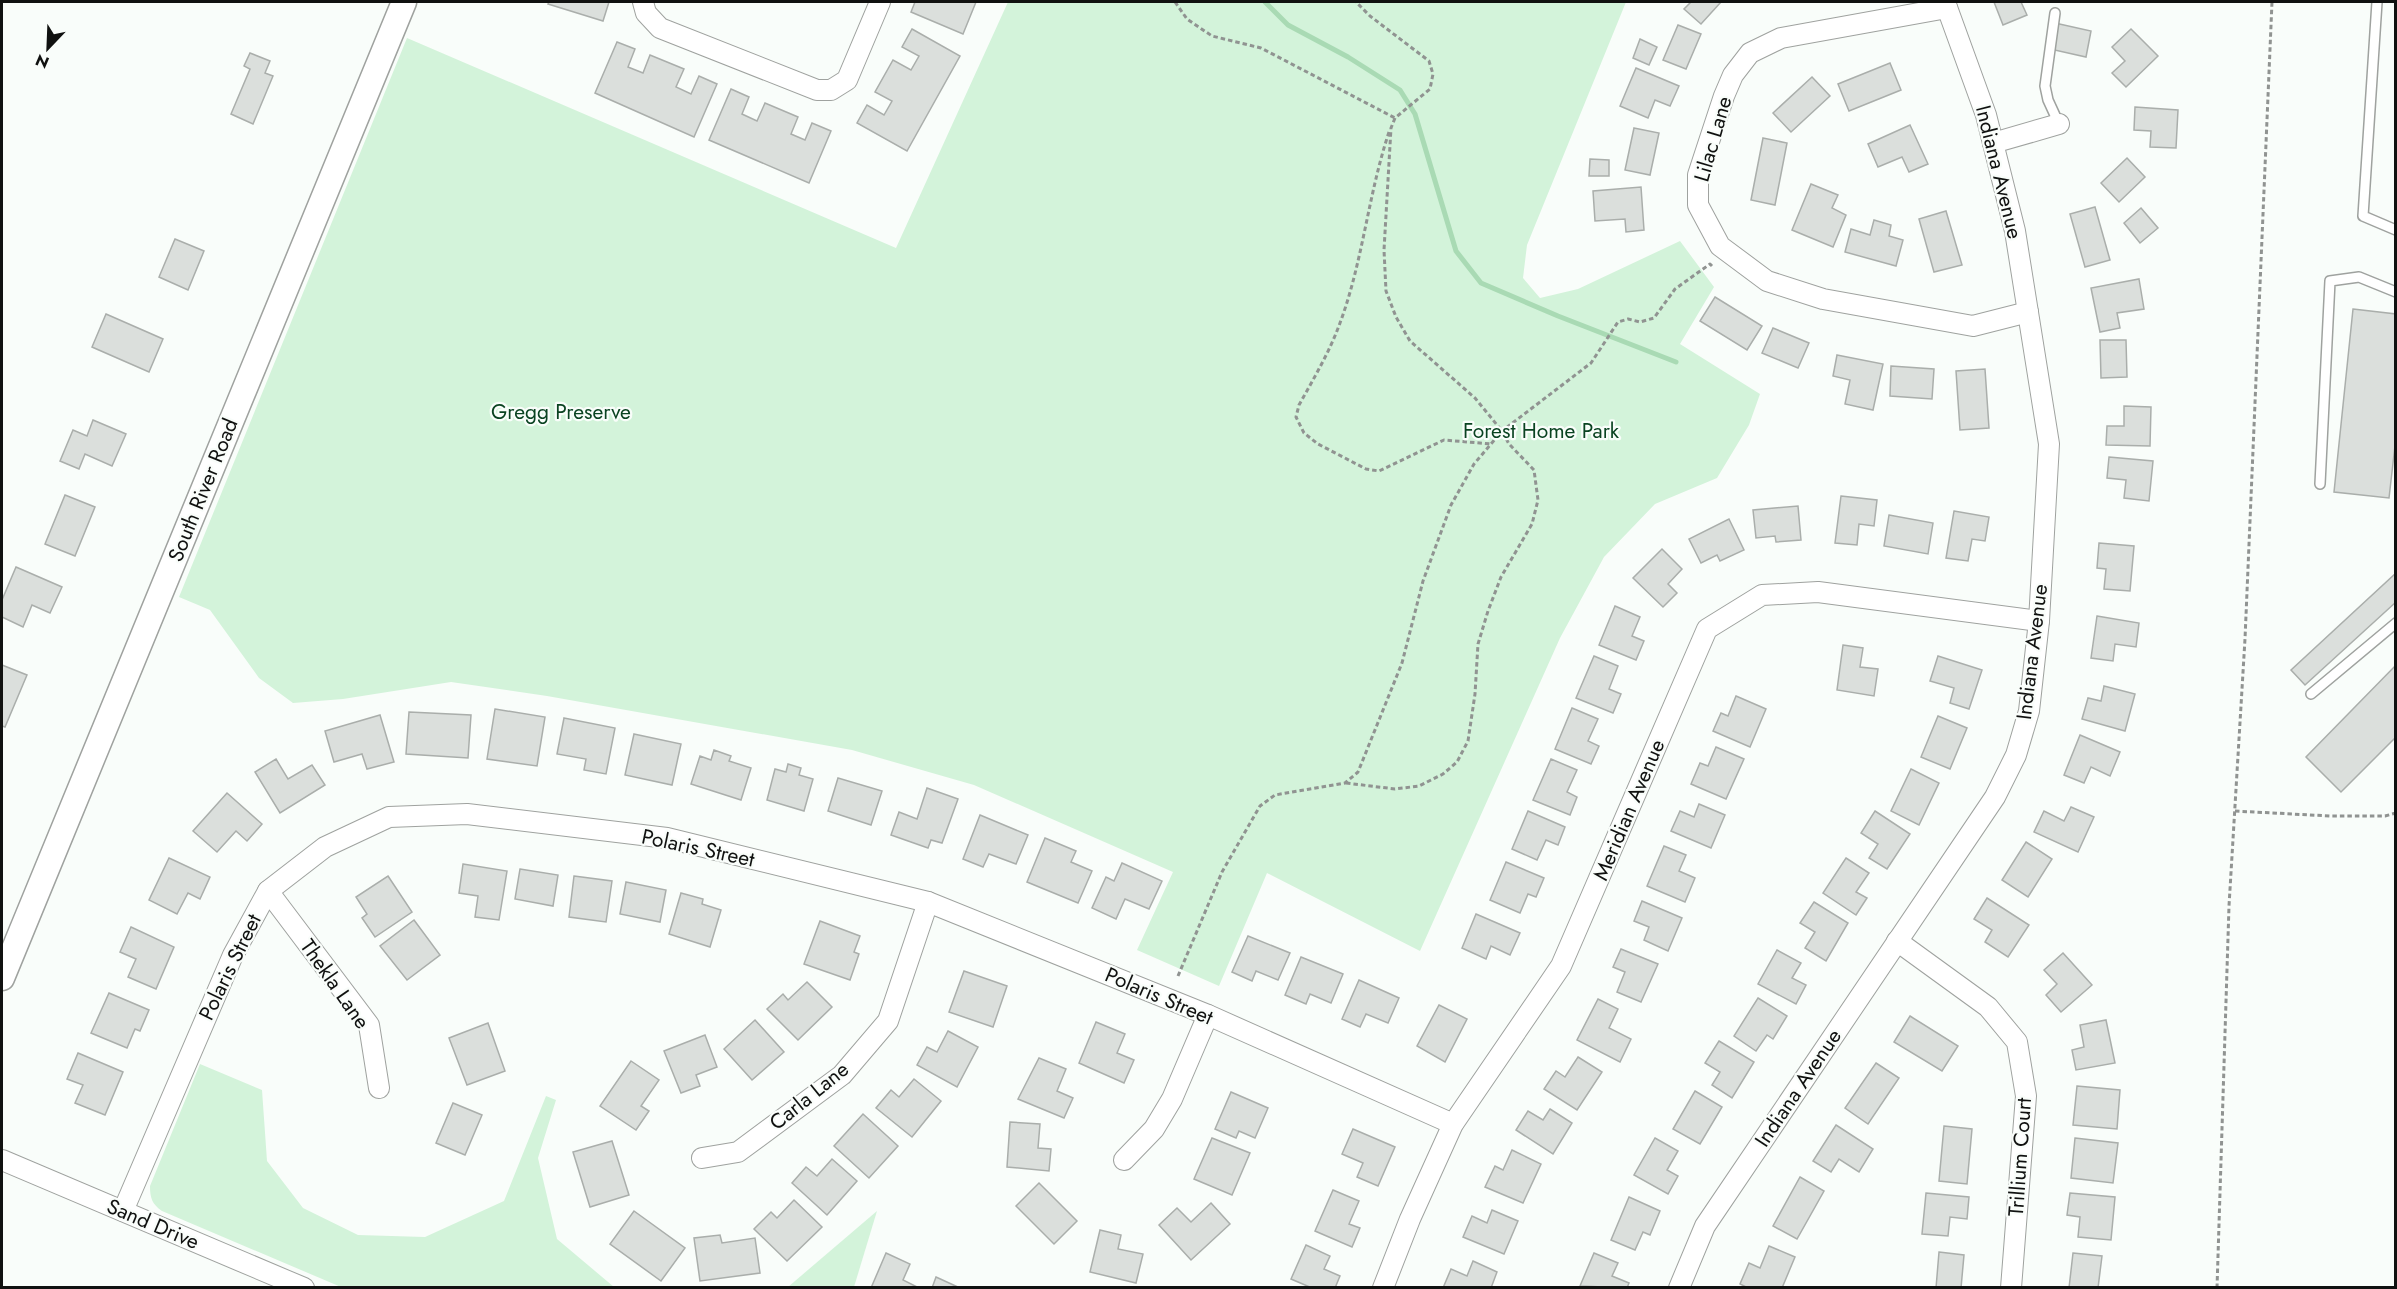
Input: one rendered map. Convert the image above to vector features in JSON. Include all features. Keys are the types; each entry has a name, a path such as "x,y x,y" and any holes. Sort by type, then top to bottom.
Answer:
{"street":[{"name":"South River Road","path":"2,978 404,2"},
{"path":"643,2 646,13 660,28 817,90 831,90 847,80 880,2"},
{"name":"Indiana Avenue","path":"1679,1287 1705,1226 1995,797 2016,755 2029,711 2039,621 2049,444 2015,231 1986,115 1946,5"},
{"name":"Lilac Lane","path":"1946,5 1781,38 1750,54 1733,75 1724,96 1698,175 1698,205 1720,246 1767,281 1822,299 1973,326 2028,312"},
{"path":"1993,142 2059,124"},
{"name":"Meridian Avenue","path":"1383,1287 1410,1219 1453,1124 1562,966 1707,630 1762,596 1818,592 2039,621"},
{"name":"Polaris Street","path":"123,1211 233,955 268,891 325,847 389,817 467,814 667,838 928,902 1208,1016 1453,1124"},
{"name":"Thekla Lane","path":"268,891 369,1025 379,1088"},
{"name":"Carla Lane","path":"702,1158 738,1152 842,1074 888,1021 928,902"},
{"name":"Trillium Court","path":"1897,941 1988,1007 2018,1042 2026,1096 2011,1287"},
{"path":"1124,1160 1154,1129 1172,1099 1208,1016"},
{"name":"Sand Drive","path":"2,1160 304,1287"}],"lane":[{"path":"2377,2 2362,216 2396,230"},
{"path":"2055,13 2045,86 2048,100 2059,124"},
{"path":"2320,484 2330,281 2359,277 2396,292"},
{"path":"2311,694 2396,623"}],"path":[{"path":"1175,2 1187,19 1212,36 1261,48 1395,118"},
{"path":"1356,2 1370,16 1429,61 1433,74 1430,89 1395,118 1391,128 1378,167 1340,323 1299,405 1296,417 1304,433 1318,444 1366,469 1379,471 1416,451 1444,440 1492,444"},
{"path":"2217,1287 2229,906 2249,558 2272,2"},
{"path":"1178,976 1222,872 1260,806 1275,795 1345,783 1395,789 1419,786 1443,774 1457,762 1468,741 1475,694 1478,644 1488,610 1501,576 1532,524 1538,500 1534,470 1509,444 1502,431 1475,398 1410,341 1396,317 1386,291 1384,250 1391,128"},
{"path":"1345,783 1358,772 1402,663 1424,581 1451,505 1474,464 1502,431 1591,363 1618,322 1628,318 1640,322 1654,318 1675,289 1710,264 1720,270"},
{"path":"2235,811 2363,816 2385,816 2396,813"}],"green space":[{"name":"Gregg Preserve","path":"1008,2 1626,2 1527,245 1523,278 1540,298 1578,289 1680,241 1714,287 1680,344 1760,394 1749,425 1717,478 1655,504 1604,557 1560,638 1420,951 1267,873 1219,986 1137,950 1173,872 974,785 852,750 547,696 451,682 343,699 293,703 259,678 210,610 179,597 407,38 896,248"},
{"path":"200,1064 262,1090 267,1161 303,1208 358,1235 425,1237 504,1201 546,1096 556,1100 538,1158 557,1239 614,1287 341,1287 162,1211 152,1200 150,1186"},
{"path":"877,1211 854,1287 788,1287"}],"building":[{"path":"549,2 609,2 603,21 548,4"},
{"path":"915,2 976,2 963,34 911,12"},
{"path":"1691,2 1721,2 1701,24 1684,9"},
{"path":"1994,2 2021,2 2027,15 2003,25"},
{"path":"2055,23 2091,31 2086,57 2050,49"},
{"path":"1678,25 1701,34 1686,69 1663,60"},
{"path":"912,29 960,56 907,151 857,123 867,105 884,115 892,101 875,92 893,60 911,70 919,56 902,47"},
{"path":"2131,29 2158,56 2126,87 2112,73 2125,61 2112,47"},
{"path":"1640,39 1657,47 1649,65 1633,58"},
{"path":"617,42 635,49 628,67 643,73 650,55 684,69 676,87 691,94 699,76 717,84 694,137 595,93"},
{"path":"250,53 270,61 265,73 273,76 253,124 231,114 250,69 244,66"},
{"path":"1890,63 1901,90 1849,111 1838,84"},
{"path":"1636,68 1679,86 1670,106 1655,100 1648,118 1620,106"},
{"path":"1812,77 1830,96 1791,132 1773,113"},
{"path":"731,89 749,97 742,114 757,121 765,103 798,117 791,134 805,140 812,123 831,131 809,183 709,140"},
{"path":"2135,107 2178,110 2176,148 2150,147 2151,131 2134,130"},
{"path":"1910,125 1928,164 1909,172 1902,157 1878,167 1868,144"},
{"path":"1634,128 1659,133 1650,175 1625,170"},
{"path":"1763,138 1787,143 1775,205 1751,200"},
{"path":"2127,158 2145,177 2119,202 2101,183"},
{"path":"1590,159 1609,160 1609,176 1589,176"},
{"path":"1811,184 1838,195 1832,208 1846,215 1833,247 1792,230"},
{"path":"1641,187 1644,230 1626,232 1625,219 1595,221 1593,191"},
{"path":"2095,207 2110,260 2085,267 2070,214"},
{"path":"2141,208 2158,228 2140,243 2124,223"},
{"path":"1946,211 1962,265 1934,272 1919,219"},
{"path":"1874,220 1891,225 1889,236 1903,240 1896,266 1845,252 1851,229 1870,235"},
{"path":"175,239 204,251 188,290 159,277"},
{"path":"2139,279 2144,309 2117,313 2120,328 2100,332 2091,288"},
{"path":"1715,297 1762,326 1747,350 1700,321"},
{"path":"2353,309 2396,314 2396,437 2389,498 2334,492"},
{"path":"106,314 163,339 149,372 92,347"},
{"path":"1773,328 1809,343 1798,368 1762,353"},
{"path":"2100,340 2126,340 2127,377 2101,378"},
{"path":"1837,355 1883,364 1873,410 1845,404 1850,380 1833,376"},
{"path":"1891,366 1934,369 1932,399 1890,396"},
{"path":"1985,369 1989,428 1960,430 1956,371"},
{"path":"2124,406 2151,407 2150,446 2106,445 2107,426 2124,426"},
{"path":"93,420 126,434 112,466 85,454 79,469 60,461 73,430 87,436"},
{"path":"2109,457 2153,461 2149,501 2124,498 2126,480 2107,478"},
{"path":"65,495 95,507 75,556 45,544"},
{"path":"1841,496 1877,500 1874,526 1859,524 1857,545 1835,543"},
{"path":"1798,506 1801,540 1776,542 1775,536 1756,538 1753,510"},
{"path":"1954,511 1989,517 1985,541 1972,539 1968,561 1946,558"},
{"path":"1889,515 1933,523 1928,554 1884,546"},
{"path":"1729,519 1744,550 1720,561 1717,555 1701,563 1689,539"},
{"path":"2099,543 2134,546 2130,591 2104,589 2106,569 2097,568"},
{"path":"1662,549 1682,569 1668,584 1677,593 1663,607 1633,578"},
{"path":"16,567 62,587 50,613 32,605 23,627 2,617 2,600"},
{"path":"2396,573 2396,602 2305,685 2291,670"},
{"path":"1615,606 1640,617 1632,636 1644,641 1636,660 1599,645"},
{"path":"2097,616 2139,623 2136,647 2115,644 2113,661 2091,658"},
{"path":"1843,645 1863,648 1860,667 1878,669 1874,696 1837,690"},
{"path":"1594,656 1618,666 1609,689 1621,694 1613,713 1576,698"},
{"path":"1938,656 1982,670 1969,709 1950,703 1954,688 1930,681"},
{"path":"2,665 27,675 5,727 2,726"},
{"path":"2396,665 2396,737 2341,792 2306,757"},
{"path":"2104,686 2135,694 2125,731 2082,719 2088,698 2101,701"},
{"path":"1736,696 1766,709 1750,747 1713,731 1721,713 1728,716"},
{"path":"1572,708 1598,719 1588,741 1599,746 1591,764 1555,749"},
{"path":"495,709 545,717 537,766 487,759"},
{"path":"409,712 471,715 468,758 406,754"},
{"path":"380,715 394,762 367,769 362,754 334,762 325,731"},
{"path":"1938,716 1967,728 1950,769 1921,757"},
{"path":"564,718 615,728 606,774 584,770 586,759 557,754"},
{"path":"634,734 681,744 672,785 625,775"},
{"path":"2080,735 2120,752 2110,776 2091,767 2084,783 2064,775"},
{"path":"1716,747 1744,759 1726,799 1691,784 1700,763 1708,766"},
{"path":"714,750 731,756 729,761 751,768 741,800 691,784 700,756 711,760"},
{"path":"276,759 288,779 312,765 325,785 280,813 255,772"},
{"path":"1551,759 1577,770 1567,792 1577,797 1570,815 1533,800"},
{"path":"788,764 801,768 799,775 813,779 804,811 767,800 775,769 786,772"},
{"path":"1911,769 1939,783 1919,825 1891,811"},
{"path":"838,778 882,791 871,825 828,811"},
{"path":"927,788 958,799 942,843 931,840 928,848 891,835 899,812 917,819"},
{"path":"227,793 262,824 247,841 236,831 217,852 193,831"},
{"path":"1699,804 1725,815 1711,848 1671,831 1680,811 1694,817"},
{"path":"2071,807 2094,817 2078,852 2034,832 2044,811 2064,821"},
{"path":"1528,811 1565,827 1558,845 1546,840 1537,860 1512,849"},
{"path":"1875,811 1910,834 1887,869 1869,858 1878,844 1861,833"},
{"path":"980,815 1028,835 1016,864 989,854 983,867 963,859"},
{"path":"1045,838 1076,851 1071,862 1092,871 1078,903 1027,882"},
{"path":"2026,842 2052,859 2028,897 2002,880"},
{"path":"1664,846 1686,855 1679,871 1695,878 1685,902 1647,886"},
{"path":"169,858 210,877 200,899 188,893 177,914 149,900"},
{"path":"1846,858 1869,873 1856,892 1867,898 1856,915 1823,893"},
{"path":"1506,862 1544,878 1536,897 1528,894 1520,913 1490,900"},
{"path":"1122,863 1162,881 1149,909 1125,899 1116,919 1092,908 1106,877 1114,881"},
{"path":"463,864 507,871 499,920 475,917 478,896 459,893"},
{"path":"520,869 558,875 553,906 515,899"},
{"path":"388,876 412,912 375,937 362,918 367,914 356,897"},
{"path":"574,876 612,881 606,922 569,917"},
{"path":"626,882 666,890 660,922 620,914"},
{"path":"681,893 703,899 702,904 721,910 710,947 669,934"},
{"path":"1987,898 2029,925 2008,957 1985,942 1992,930 1974,919"},
{"path":"1642,901 1682,918 1668,951 1644,940 1649,927 1634,921"},
{"path":"1814,902 1848,923 1826,961 1805,948 1815,932 1800,923"},
{"path":"1476,914 1520,933 1510,955 1491,946 1486,959 1462,948"},
{"path":"414,920 440,955 407,980 380,946"},
{"path":"820,921 860,936 854,952 859,954 850,980 804,964"},
{"path":"131,927 174,947 156,989 128,977 136,959 120,952"},
{"path":"1248,936 1290,953 1278,980 1256,971 1252,981 1232,972"},
{"path":"1621,949 1658,964 1641,1002 1617,992 1625,972 1613,967"},
{"path":"1777,950 1801,963 1792,978 1806,985 1796,1004 1758,984"},
{"path":"2063,953 2092,985 2061,1012 2046,995 2057,984 2044,970"},
{"path":"1301,957 1343,974 1331,1003 1310,994 1306,1004 1285,995"},
{"path":"964,971 1007,986 993,1027 949,1012"},
{"path":"1359,980 1399,998 1388,1023 1366,1014 1360,1027 1342,1019"},
{"path":"807,982 832,1007 798,1040 767,1009 783,994 788,1000"},
{"path":"109,993 149,1010 140,1031 135,1029 127,1048 91,1033"},
{"path":"1758,998 1787,1016 1773,1039 1767,1035 1756,1051 1734,1036"},
{"path":"1598,999 1618,1009 1609,1028 1631,1039 1620,1062 1577,1040"},
{"path":"1439,1005 1467,1019 1445,1062 1417,1046"},
{"path":"1910,1016 1958,1046 1942,1071 1894,1042"},
{"path":"755,1020 784,1052 752,1080 724,1049"},
{"path":"2106,1020 2115,1063 2076,1070 2072,1050 2084,1047 2080,1025"},
{"path":"1096,1022 1125,1034 1117,1053 1134,1060 1124,1083 1079,1063"},
{"path":"488,1023 505,1071 467,1085 449,1038"},
{"path":"948,1031 978,1047 957,1087 917,1065 927,1047 937,1052"},
{"path":"705,1035 717,1067 696,1075 700,1086 681,1093 664,1051"},
{"path":"1719,1041 1754,1062 1732,1098 1712,1085 1720,1072 1705,1063"},
{"path":"78,1053 123,1072 105,1115 75,1103 83,1085 67,1079"},
{"path":"1578,1057 1602,1072 1577,1110 1544,1089 1556,1071 1565,1077"},
{"path":"1039,1058 1066,1069 1057,1091 1073,1098 1064,1118 1018,1099"},
{"path":"631,1061 659,1080 641,1106 649,1111 636,1130 600,1106"},
{"path":"1876,1063 1899,1078 1868,1124 1845,1108"},
{"path":"914,1079 941,1101 912,1137 876,1108 891,1090 899,1097"},
{"path":"2077,1086 2120,1090 2117,1129 2073,1125"},
{"path":"1695,1091 1722,1107 1700,1144 1673,1129"},
{"path":"1231,1092 1268,1108 1255,1138 1239,1131 1236,1138 1215,1129"},
{"path":"453,1103 482,1115 465,1155 436,1143"},
{"path":"1550,1109 1572,1123 1553,1154 1516,1130 1528,1111 1543,1120"},
{"path":"863,1114 898,1146 869,1178 834,1146"},
{"path":"1010,1122 1040,1124 1038,1148 1051,1149 1049,1171 1007,1167"},
{"path":"1836,1125 1873,1149 1859,1172 1839,1159 1831,1172 1813,1161"},
{"path":"1944,1126 1972,1129 1967,1184 1939,1181"},
{"path":"1353,1129 1395,1147 1378,1186 1357,1177 1363,1163 1342,1154"},
{"path":"1212,1138 1250,1153 1232,1195 1194,1179"},
{"path":"1655,1138 1678,1151 1667,1170 1678,1176 1668,1194 1634,1175"},
{"path":"2075,1138 2118,1143 2113,1183 2071,1178"},
{"path":"612,1141 629,1195 590,1207 573,1152"},
{"path":"1512,1150 1541,1164 1523,1203 1485,1187 1495,1166 1503,1170"},
{"path":"832,1159 857,1181 827,1215 792,1183 806,1167 817,1176"},
{"path":"1800,1177 1824,1191 1797,1239 1773,1226"},
{"path":"1039,1183 1077,1221 1054,1244 1016,1206"},
{"path":"1333,1190 1359,1201 1349,1224 1360,1228 1352,1247 1315,1231"},
{"path":"1926,1193 1969,1197 1967,1219 1950,1217 1948,1236 1922,1234"},
{"path":"2070,1193 2115,1197 2111,1240 2078,1237 2080,1217 2067,1215"},
{"path":"1629,1197 1660,1211 1650,1235 1643,1232 1635,1250 1611,1240"},
{"path":"794,1200 822,1227 787,1261 754,1229 771,1212 777,1218"},
{"path":"1211,1203 1230,1224 1191,1260 1159,1225 1177,1208 1191,1222"},
{"path":"1492,1210 1518,1221 1504,1254 1463,1237 1472,1216 1487,1223"},
{"path":"634,1211 685,1248 661,1281 610,1244"},
{"path":"1100,1230 1121,1235 1118,1249 1143,1254 1136,1283 1090,1272"},
{"path":"720,1235 722,1243 755,1238 760,1273 700,1281 694,1238"},
{"path":"1306,1245 1330,1256 1324,1269 1340,1276 1335,1288 1312,1288 1291,1279"},
{"path":"1769,1246 1795,1257 1782,1288 1748,1288 1740,1284 1749,1263 1760,1268"},
{"path":"1939,1252 1964,1255 1961,1288 1936,1288"},
{"path":"886,1253 910,1264 903,1280 919,1288 871,1288"},
{"path":"1594,1253 1618,1263 1612,1276 1629,1283 1627,1288 1580,1286"},
{"path":"2073,1253 2102,1256 2098,1288 2069,1288"},
{"path":"1473,1261 1497,1272 1491,1288 1443,1288 1451,1269 1467,1276"},
{"path":"936,1277 960,1288 932,1288"}],"waterway":[{"path":"1265,2 1288,25 1348,57 1400,90 1415,114 1456,251 1481,283 1676,362"}],"park label":[{"name":"Forest Home Park","path":"1541,431"}]}
